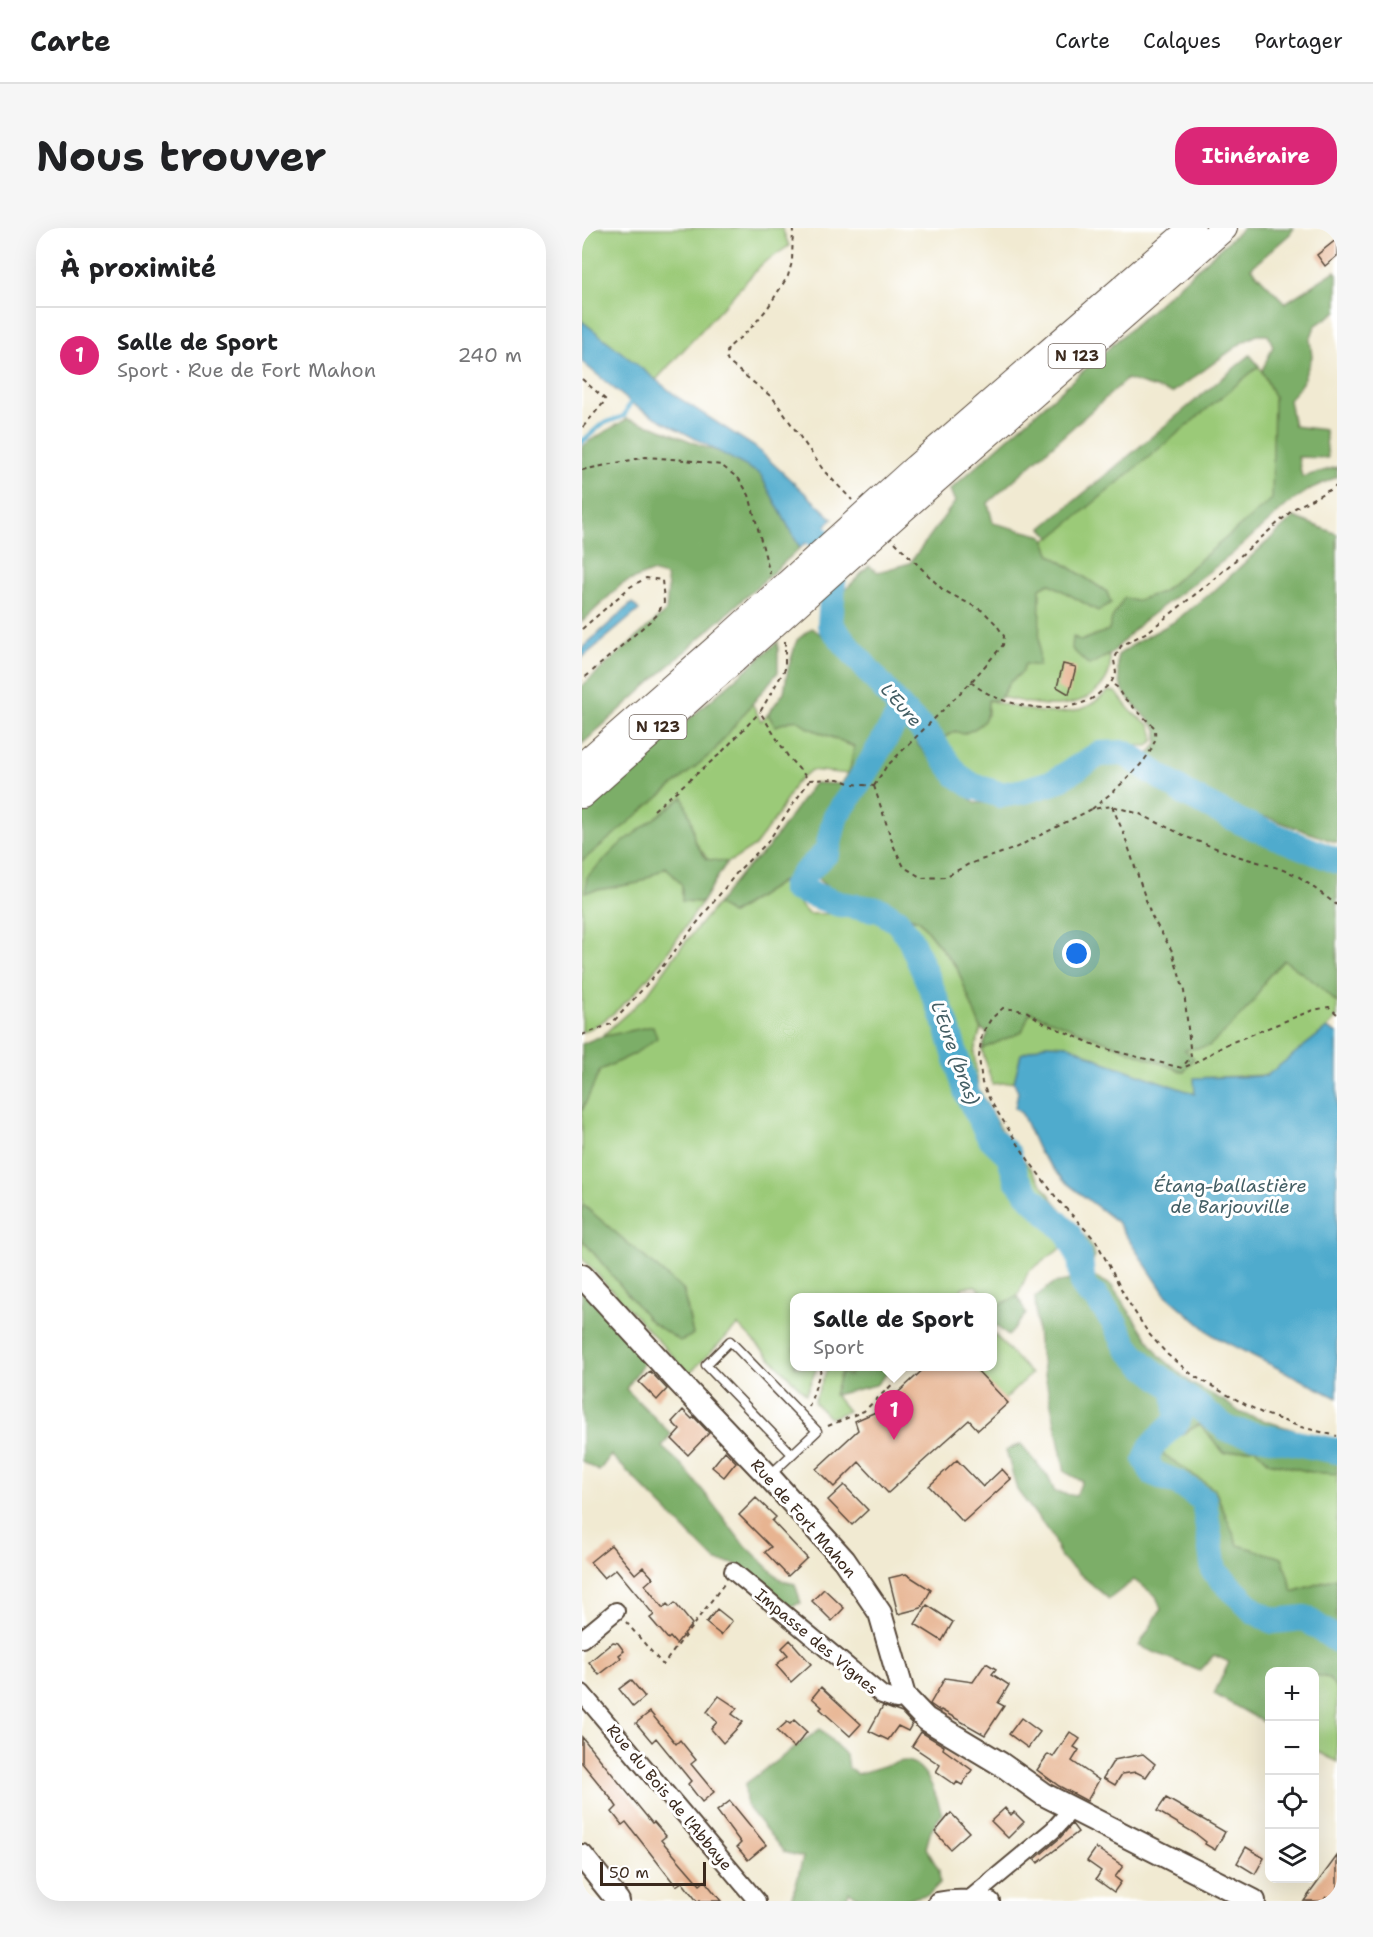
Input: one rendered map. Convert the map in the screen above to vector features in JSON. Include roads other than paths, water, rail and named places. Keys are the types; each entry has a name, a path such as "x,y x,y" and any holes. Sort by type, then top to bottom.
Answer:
{"main road":[{"name":"N 123","path":"582,795 728,651 922,477 1192,228"},
{"name":"N 123","path":"922,477 1224,228"},
{"name":"N 123","path":"582,766 728,651"}],"street":[{"name":"Rue de Fort Mahon","path":"582,1276 844,1560 880,1612 904,1696 926,1719 1071,1810 1254,1901"},
{"name":"Impasse des Vignes","path":"733,1571 882,1695 896,1700 904,1696"},
{"path":"582,1639 616,1611"},
{"name":"Rue du Bois de l'Abbaye","path":"582,1693 757,1901"},
{"path":"970,1899 1053,1830 1071,1810"},
{"path":"582,1856 618,1901"},
{"path":"937,1901 947,1899 991,1901"}],"lane":[{"path":"768,1476 792,1454 817,1431 730,1341 706,1365 792,1454"}],"water":[{"path":"582,321 680,399 755,447 833,519 800,548 760,474 635,406 582,362"},
{"path":"632,603 639,610 582,658 582,648"},
{"name":"Étang-ballastière de Barjouville","path":"1327,1028 1337,1034 1337,1398 1214,1336 1165,1294 1117,1222 1064,1181 1039,1152 1022,1114 1015,1108 1018,1092 1014,1082 1021,1054 1046,1044 1069,1045 1104,1062 1195,1094 1194,1078 1266,1076"}],"waterway":[{"path":"582,442 602,424 624,416 632,399"},
{"name":"L'Eure","path":"795,508 835,558 830,625 902,710 926,733 957,775 973,786 1001,795 1024,791 1054,782 1099,754 1125,753 1186,794 1241,822 1337,861"},
{"name":"L'Eure (bras)","path":"902,710 835,818 827,852 803,875 794,888 839,904 880,910 897,921 909,937 945,1020 967,1094 989,1136 1009,1155 1017,1180 1068,1233 1080,1258 1083,1285 1096,1297 1114,1322 1127,1347 1143,1364 1175,1389 1178,1420 1151,1447 1146,1460 1153,1473 1180,1484 1204,1500 1214,1571 1254,1611 1273,1621 1305,1618 1337,1640"},
{"path":"1175,1389 1229,1430 1337,1451"}],"place":[{"name":"Salle de Sport","path":"894,1440"}]}
